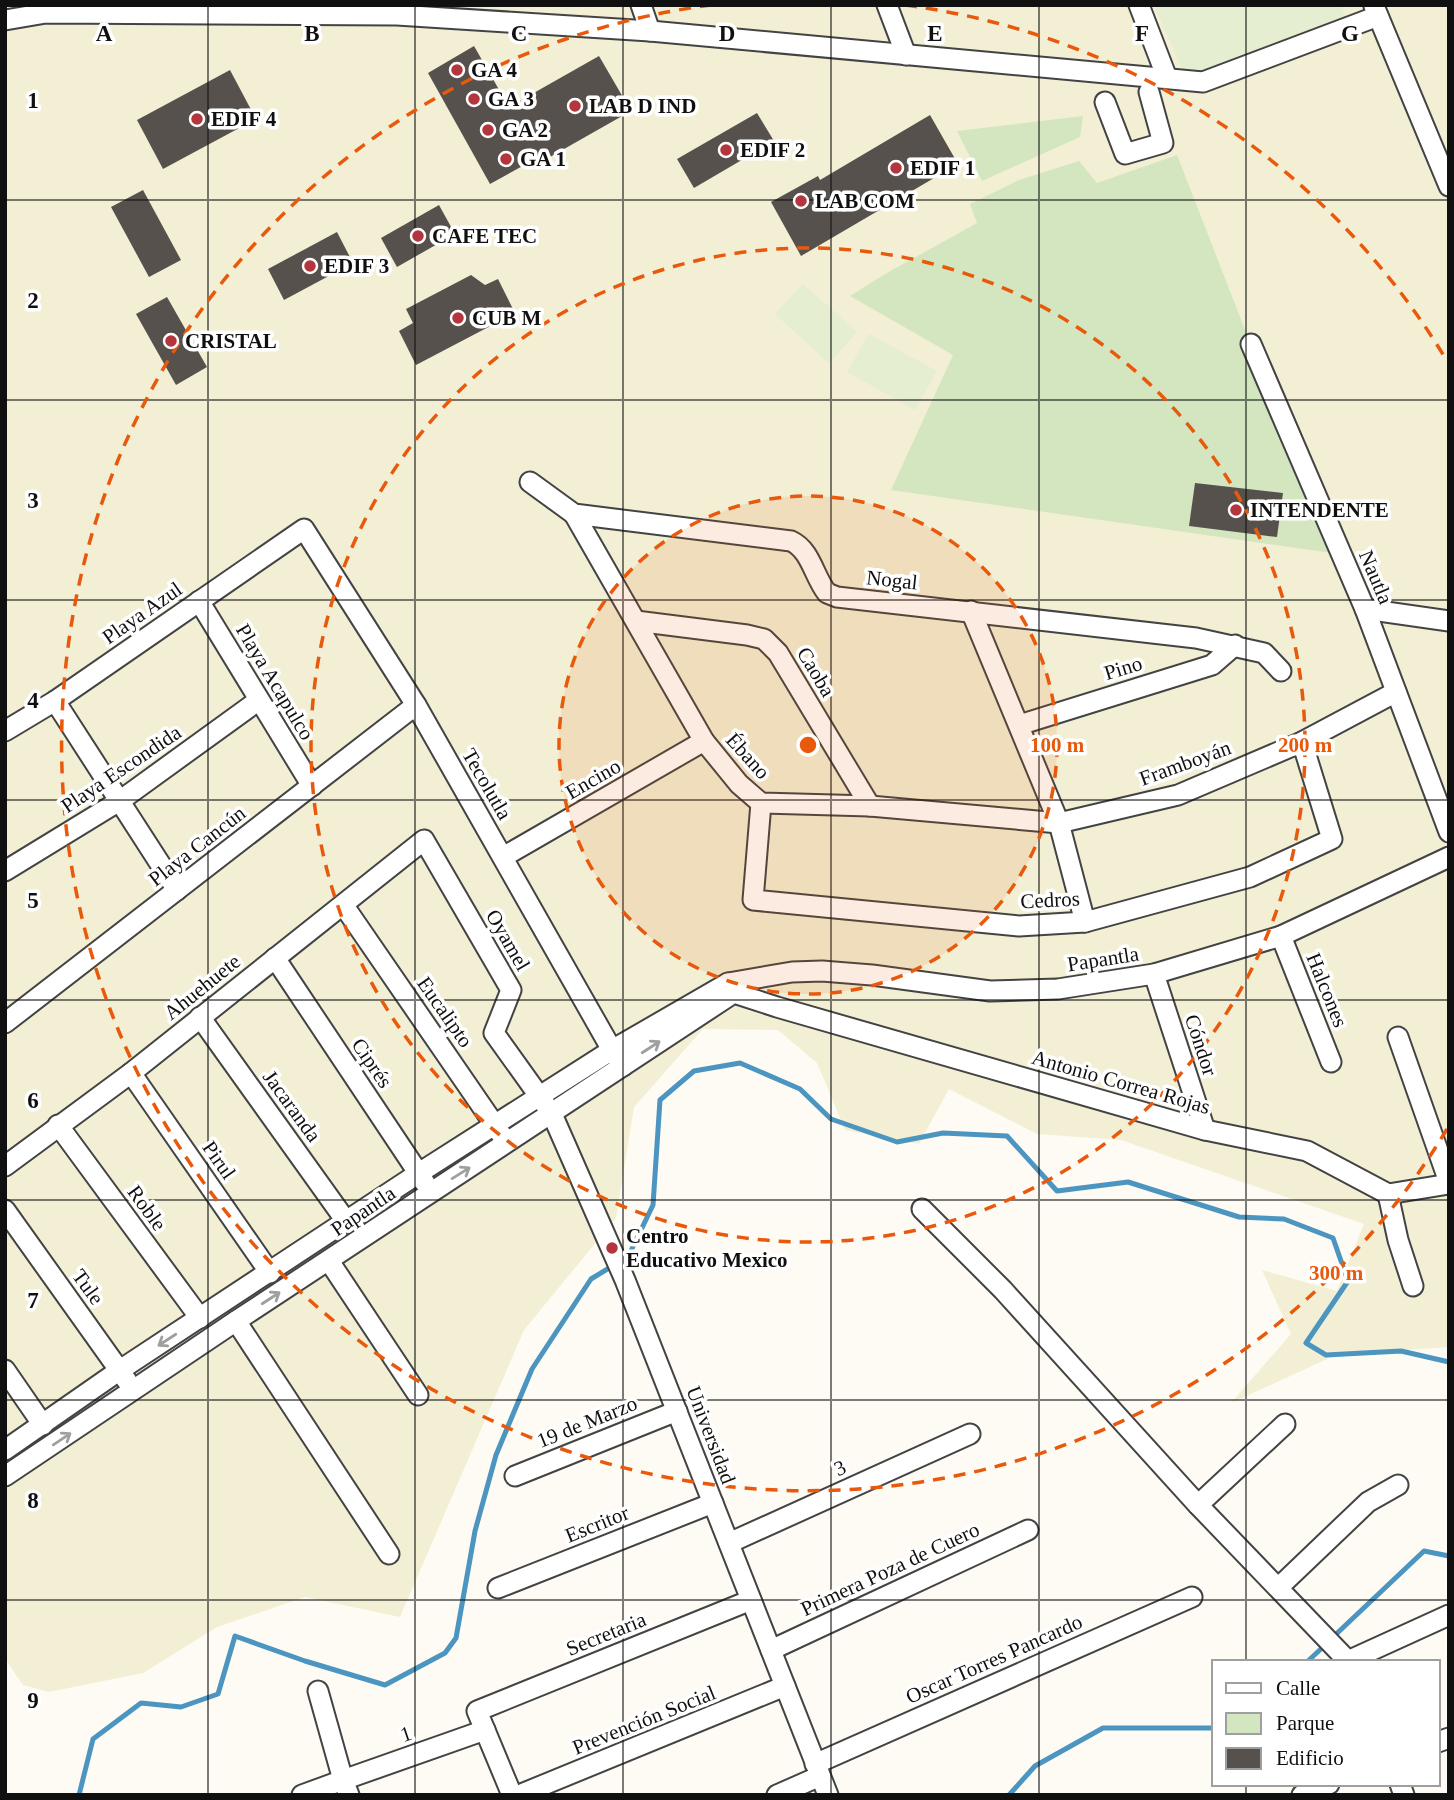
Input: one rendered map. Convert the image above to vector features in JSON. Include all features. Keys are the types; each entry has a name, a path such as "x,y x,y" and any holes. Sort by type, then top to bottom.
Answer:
{"street":[{"path":"641,5 650,31"},
{"path":"887,5 906,55"},
{"path":"1139,5 1167,78"},
{"path":"5,20 46,13 397,15 650,31 1203,82 1376,10 1449,186"},
{"path":"1105,102 1125,153 1163,143 1149,92"},
{"name":"Nautla","path":"1251,344 1365,609 1449,832"},
{"name":"Nogal","path":"530,482 574,514 791,541 798,544 805,553 827,593 836,597 1196,638 1264,653 1281,671"},
{"name":"Ébano","path":"574,514 705,741 739,784 761,803 870,806 1059,823"},
{"name":"Playa Azul","path":"5,731 55,701 304,530"},
{"name":"Tecolutla","path":"304,530 416,705 617,1058"},
{"name":"Playa Acapulco","path":"199,601 312,786"},
{"path":"1365,609 1449,621"},
{"path":"971,611 1059,823 1086,922"},
{"name":"Caoba","path":"636,621 764,639 778,653 870,806"},
{"name":"Pino","path":"1019,725 1212,665 1235,645"},
{"name":"Framboyán","path":"1059,823 1178,795 1302,742 1396,692"},
{"name":"Playa Escondida","path":"5,871 121,800 260,700"},
{"path":"55,701 177,890"},
{"name":"Playa Cancún","path":"5,1023 416,705"},
{"name":"Encino","path":"503,857 705,741"},
{"name":"Cedros","path":"761,803 753,900 1018,926 1086,922 1250,877 1332,839 1302,742"},
{"name":"Ahuehuete","path":"5,1166 131,1073 425,840"},
{"name":"Oyamel","path":"425,840 511,990 494,1033 541,1097"},
{"name":"Papantla","path":"5,1450 120,1370 419,1173 541,1097 617,1058 735,985 792,972 872,975 989,991 1058,989 1154,974 1281,936 1449,857"},
{"name":"Eucalipto","path":"344,906 508,1144"},
{"name":"Halcones","path":"1281,936 1331,1062"},
{"name":"Ciprés","path":"275,958 432,1192"},
{"path":"777,1007 777,991 792,972"},
{"name":"Cóndor","path":"1154,974 1205,1130"},
{"name":"Antonio Correa Rojas","path":"735,985 777,1007 1205,1130 1307,1151 1388,1194"},
{"name":"Jacaranda","path":"200,1017 346,1221"},
{"path":"1398,1037 1449,1183 1388,1194 1398,1240 1413,1286"},
{"name":"Papantla","path":"5,1476 552,1114 617,1058"},
{"name":"Pirul","path":"131,1073 271,1273"},
{"name":"Universidad","path":"541,1097 552,1114 625,1280 828,1795"},
{"name":"Roble","path":"58,1125 200,1318"},
{"path":"922,1209 1003,1290 1198,1505 1345,1657 1449,1615"},
{"name":"Tule","path":"5,1210 133,1391"},
{"path":"329,1261 418,1395"},
{"path":"236,1321 389,1554"},
{"path":"5,1370 43,1425"},
{"name":"19 de Marzo","path":"514,1476 677,1411"},
{"path":"1198,1505 1286,1424"},
{"name":"3","path":"729,1543 970,1434"},
{"path":"1279,1587 1368,1502 1398,1485"},
{"name":"Escritor","path":"498,1588 713,1503"},
{"name":"Primera Poza de Cuero","path":"771,1650 1028,1530"},
{"name":"Oscar Torres Pancardo","path":"777,1795 818,1770 1192,1597"},
{"name":"Secretaria","path":"485,1730 477,1711 751,1600"},
{"name":"Prevención Social","path":"520,1795 785,1686"},
{"path":"318,1691 346,1787"},
{"path":"485,1730 512,1795"},
{"name":"1","path":"302,1795 346,1787 485,1730"},
{"path":"1302,1795 1324,1786"}],"shaded area":[{"path":"5,5 1449,5 1449,1347 1336,1355 1231,1403 1291,1334 1262,1270 1337,1291 1364,1224 1121,1140 1037,1134 949,1089 919,1144 845,1130 817,1063 778,1030 703,1029 634,1107 616,1218 524,1330 400,1617 305,1597 217,1627 143,1673 49,1692 23,1685 5,1659"}],"green space":[{"path":"1154,5 1341,5 1352,32 1186,78"},
{"path":"1083,116 1080,137 982,181 957,131"},
{"path":"1177,155 1332,553 891,490 953,355 850,296 977,223 970,204 1019,180 1079,161 1097,183"},
{"path":"803,284 857,332 829,363 775,314"},
{"path":"869,334 937,371 915,410 847,372"}],"building":[{"path":"474,46 509,107 599,56 631,111 550,157 548,152 490,184 428,73"},
{"name":"EDIF 4","path":"230,70 256,119 163,169 137,120"},
{"name":"EDIF 2","path":"757,113 774,141 694,188 677,159"},
{"path":"930,115 958,164 801,256 771,202 818,176 820,180"},
{"name":"CRISTAL","path":"143,190 181,260 149,277 111,207"},
{"name":"CAFE TEC","path":"439,205 455,234 397,267 381,238"},
{"name":"EDIF 3","path":"337,232 353,263 284,300 268,269"},
{"name":"CUB M","path":"471,275 485,285 498,279 515,313 416,365 399,331 413,323 406,309"},
{"name":"CRISTAL","path":"167,297 207,367 176,385 136,314"},
{"name":"INTENDENTE","path":"1195,483 1283,493 1277,537 1189,526"}],"waterway":[{"path":"622,1261 628,1257 653,1205 660,1100 694,1071 740,1063 800,1089 831,1119 897,1142 943,1133 1007,1136 1057,1191 1128,1182 1239,1217 1284,1219 1333,1238 1348,1281 1306,1343 1326,1355 1401,1351 1449,1362"},
{"path":"79,1795 93,1739 141,1703 181,1707 218,1694 235,1636 385,1685 445,1653 456,1638 475,1531 496,1455 532,1369 591,1279 614,1265"},
{"path":"1332,1638 1424,1551 1449,1556"},
{"path":"1309,1660 1325,1645"},
{"path":"1009,1795 1035,1766 1103,1728 1212,1728"}],"place":[{"name":"GA 4","path":"457,70"},
{"name":"GA 3","path":"474,99"},
{"name":"LAB D IND","path":"575,106"},
{"name":"EDIF 4","path":"197,119"},
{"name":"GA 2","path":"488,130"},
{"name":"EDIF 2","path":"726,150"},
{"name":"GA 1","path":"506,159"},
{"name":"EDIF 1","path":"896,168"},
{"name":"LAB COM","path":"801,201"},
{"name":"CAFE TEC","path":"418,236"},
{"name":"EDIF 3","path":"310,266"},
{"name":"CUB M","path":"458,318"},
{"name":"CRISTAL","path":"171,341"},
{"name":"INTENDENTE","path":"1236,510"},
{"name":"Centro Educativo Mexico","path":"612,1248"}]}
